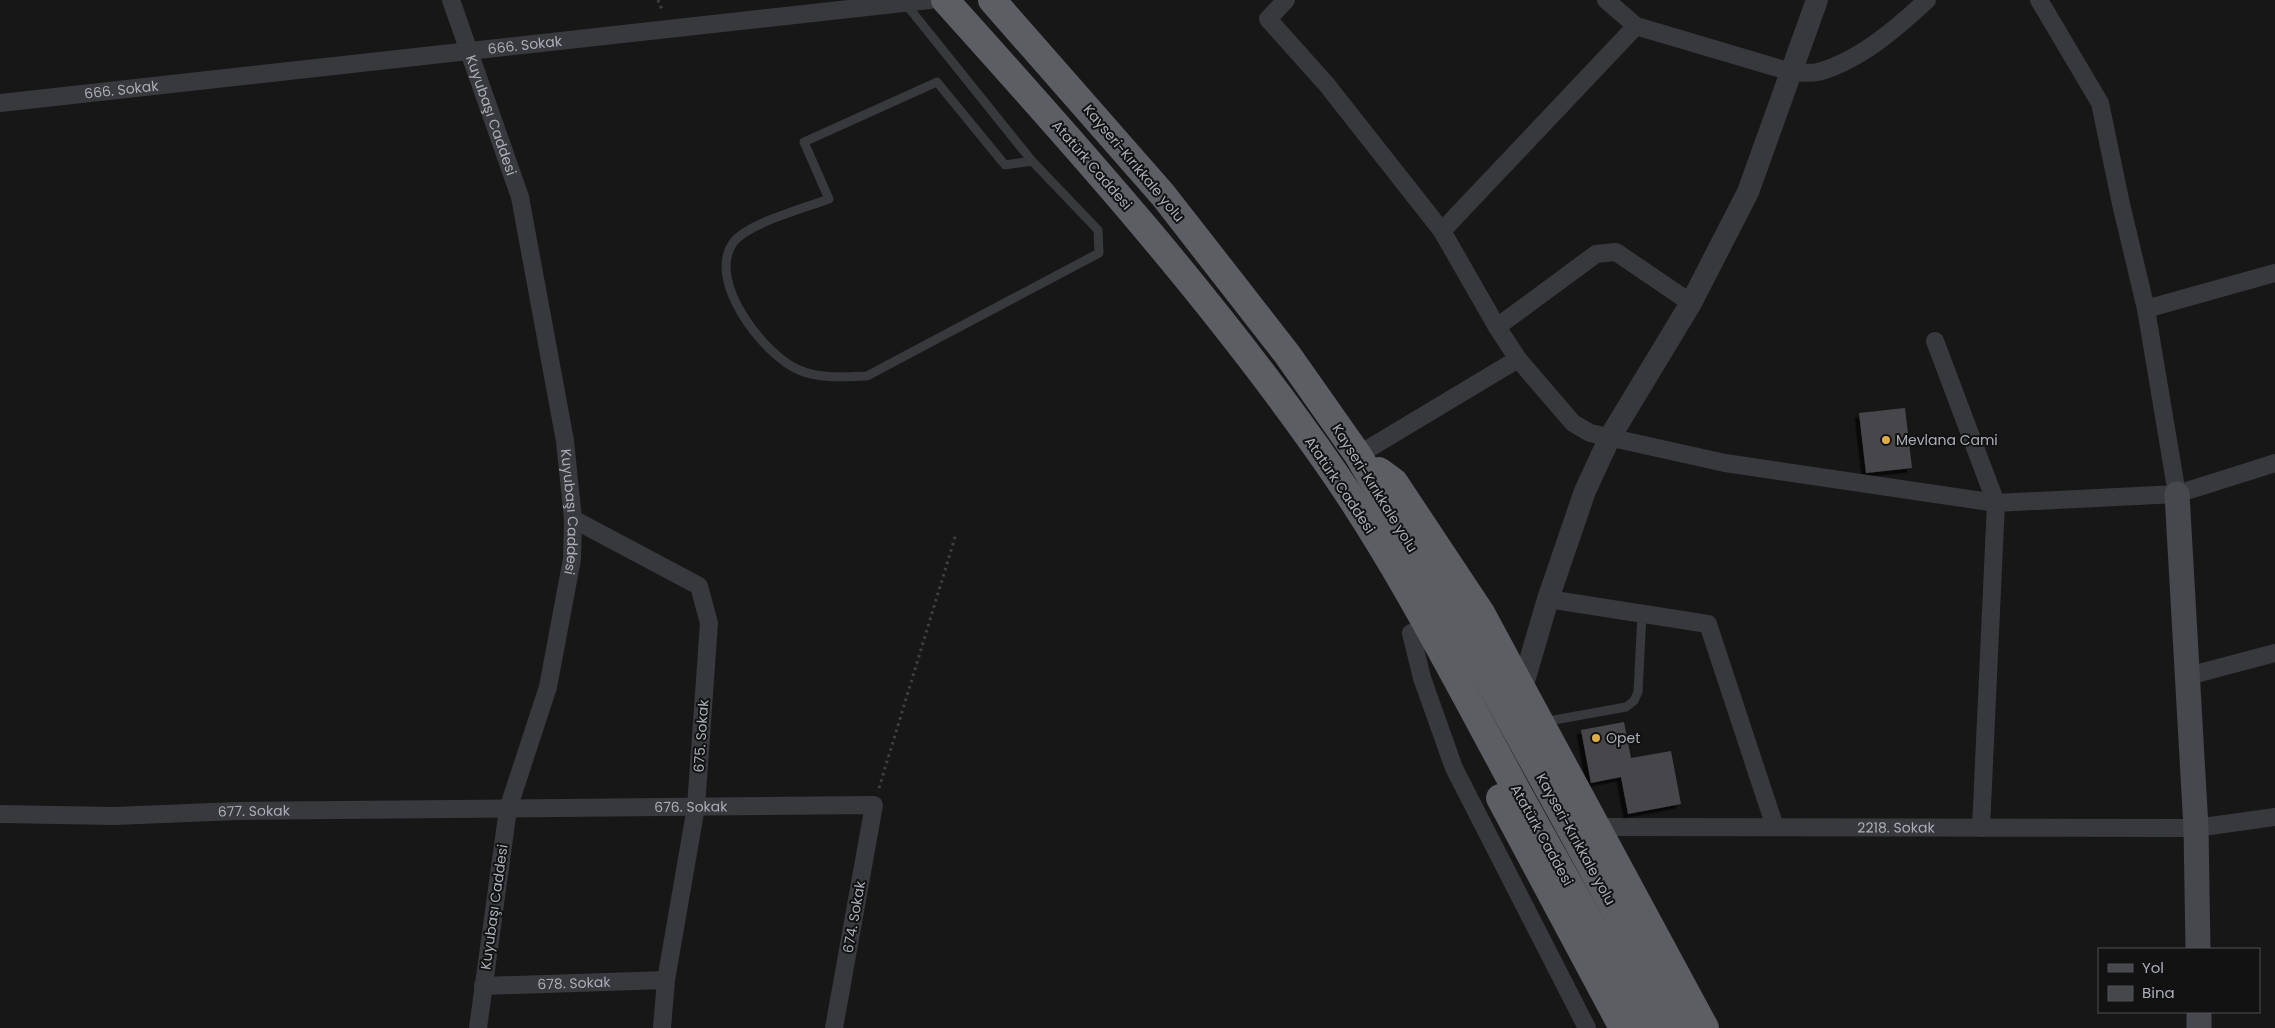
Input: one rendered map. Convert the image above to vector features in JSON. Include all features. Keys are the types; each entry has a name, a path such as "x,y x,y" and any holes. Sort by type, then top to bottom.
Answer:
{"highway":[{"name":"Atatürk Caddesi","path":"945,0 1142,222 1264,378 1332,470 1430,630 1650,1028"},
{"name":"Kayseri-Kırıkkale yolu","path":"992,0 1163,196 1287,354 1358,455 1476,657 1680,1028"},
{"path":"1358,455 1394,482 1481,613 1705,1028"},
{"path":"1332,470 1350,518 1623,1028"}],"main road":[{"path":"2177,494 2196,828 2198,948"},
{"path":"2199,1013 2199,1028"}],"street":[{"name":"Kuyubaşı Caddesi","path":"451,0 520,197 564,441 573,519 572,559 548,687 508,809 478,1028"},
{"name":"666. Sokak","path":"0,103 879,3 930,0"},
{"path":"1286,0 1268,19 1327,85 1442,231 1497,327 1518,359 1573,423 1590,433 1725,463 1996,503 2177,494 2275,463"},
{"path":"1606,0 1636,26 1791,72 1817,72 1843,61 1900,25 1927,0"},
{"path":"1522,688 1548,599 1585,491 1610,437 1691,303 1748,192 1817,0"},
{"path":"2039,0 2100,102 2121,204 2146,309 2177,494"},
{"path":"1442,231 1636,26"},
{"path":"1497,327 1596,254 1616,252 1691,303"},
{"path":"2146,309 2275,273"},
{"path":"1936,341 1996,503 1981,828"},
{"path":"1358,455 1518,359"},
{"name":"675. Sokak","path":"573,519 699,586 709,623 696,807 666,980 662,1028"},
{"path":"1548,599 1708,624 1775,827"},
{"path":"1412,633 1422,678 1454,768 1587,1028"},
{"path":"2188,676 2275,653"},
{"name":"676. Sokak","path":"508,809 874,805"},
{"name":"674. Sokak","path":"834,1028 874,805"},
{"name":"677. Sokak","path":"0,814 114,816 238,811 508,809"},
{"name":"2218. Sokak","path":"1595,827 2196,828 2275,817"},
{"name":"678. Sokak","path":"483,986 666,980"}],"lane":[{"path":"904,3 1032,161 1098,230 1099,253 867,376 831,378 799,370 773,352 744,319 729,285 725,269 727,253 734,242 748,231 829,199 804,142 937,82 1005,165 1032,161"},
{"path":"1540,722 1626,707 1634,701 1638,692 1642,614"}],"path":[{"path":"874,805 956,534"}],"building":[{"name":"Mevlana Cami","path":"1905,408 1912,468 1866,473 1859,413"},
{"path":"1624,722 1631,758 1671,751 1681,804 1628,814 1621,777 1591,783 1581,730"}],"place":[{"name":"Mevlana Cami","path":"1886,440"},
{"name":"Opet","path":"1596,738"}]}
